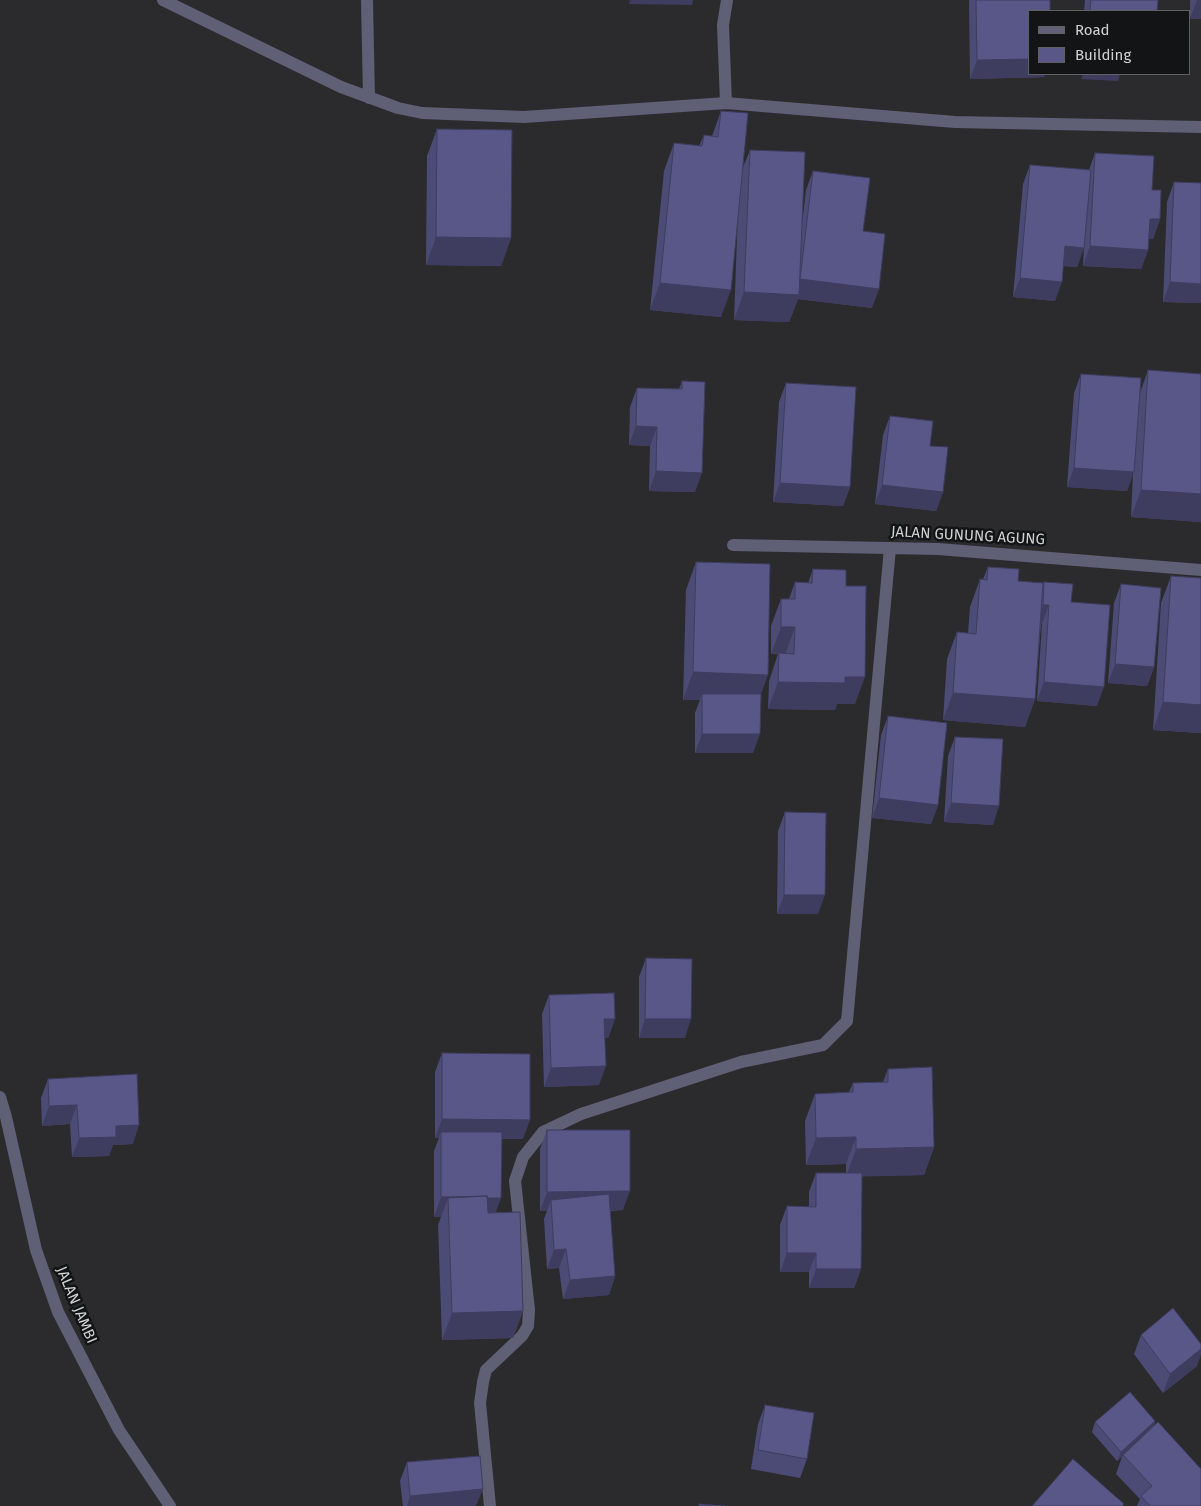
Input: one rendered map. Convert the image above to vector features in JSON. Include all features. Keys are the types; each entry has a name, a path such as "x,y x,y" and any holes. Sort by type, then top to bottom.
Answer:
{"street":[{"path":"163,0 341,87 398,108 422,113 524,117 726,103 955,122 1201,127"},
{"path":"367,0 368,98"},
{"path":"726,103 723,24 727,0"},
{"name":"JALAN GUNUNG AGUNG","path":"733,545 983,551 1201,570"},
{"path":"490,1506 480,1402 483,1382 486,1370 522,1336 528,1326 529,1310 515,1181 523,1157 544,1132 581,1114 741,1062 823,1045 847,1021 890,548"},
{"name":"JALAN JAMBI","path":"0,1097 36,1250 58,1312 119,1430 170,1506"}],"building":[{"path":"976,0 1050,0 1050,10 1028,10 1028,59 977,60"},
{"path":"1091,0 1158,0 1157,10 1090,10"},
{"path":"721,111 748,113 731,290 660,283 674,143 702,146 704,135 718,137"},
{"path":"437,129 512,130 511,238 436,237"},
{"path":"750,150 805,152 799,295 744,292"},
{"path":"1095,153 1154,156 1152,190 1161,190 1160,219 1150,219 1148,250 1090,246"},
{"path":"1030,165 1091,170 1084,248 1065,246 1062,282 1020,278"},
{"path":"813,171 870,178 863,231 885,234 879,289 800,279"},
{"path":"1174,182 1201,183 1201,284 1170,282"},
{"path":"1148,370 1201,374 1201,494 1141,490"},
{"path":"1081,374 1141,378 1134,472 1074,468"},
{"path":"682,381 705,382 702,473 656,471 657,427 636,426 637,388 682,389"},
{"path":"786,383 856,387 850,487 780,483"},
{"path":"890,416 933,421 930,446 948,447 943,492 882,485"},
{"path":"696,562 770,564 768,675 693,672"},
{"path":"988,567 1019,569 1018,581 1043,583 1035,699 953,693 957,632 976,634 980,579 987,580"},
{"path":"813,569 846,570 846,586 866,586 865,677 845,677 845,683 778,682 779,653 794,654 795,627 781,627 781,599 795,599 795,582 812,583"},
{"path":"1171,576 1201,578 1201,705 1163,702"},
{"path":"1044,582 1073,584 1071,602 1110,605 1104,687 1044,682 1049,605 1043,605"},
{"path":"1121,584 1161,588 1154,667 1115,664"},
{"path":"702,694 761,694 760,734 702,734"},
{"path":"888,716 947,723 938,805 879,798"},
{"path":"955,737 1003,739 999,806 951,803"},
{"path":"785,812 826,813 825,895 784,895"},
{"path":"646,958 692,959 691,1019 645,1019"},
{"path":"614,993 615,1019 604,1019 606,1066 551,1068 549,995"},
{"path":"442,1053 530,1054 530,1120 442,1119"},
{"path":"932,1067 934,1147 856,1149 856,1137 816,1138 815,1094 853,1092 853,1083 888,1082 888,1069"},
{"path":"137,1074 139,1125 116,1126 116,1137 79,1138 77,1105 49,1106 48,1079"},
{"path":"547,1130 630,1130 630,1191 547,1192"},
{"path":"441,1132 502,1132 501,1198 487,1198 487,1196 441,1197"},
{"path":"816,1173 862,1173 861,1269 816,1269 816,1253 787,1253 787,1206 816,1207"},
{"path":"609,1194 615,1276 570,1280 566,1249 554,1250 551,1200"},
{"path":"487,1196 488,1213 520,1212 523,1311 452,1313 448,1198"},
{"path":"1173,1308 1201,1344 1201,1349 1170,1374 1141,1335"},
{"path":"1130,1392 1155,1421 1121,1452 1095,1422"},
{"path":"765,1405 814,1413 807,1459 758,1450"},
{"path":"1158,1422 1201,1469 1201,1506 1150,1506 1141,1496 1152,1486 1123,1455"},
{"path":"480,1456 483,1489 410,1496 407,1462"},
{"path":"1073,1459 1124,1504 1122,1506 1032,1506"},
{"path":"699,1504 725,1506 699,1506"}]}
